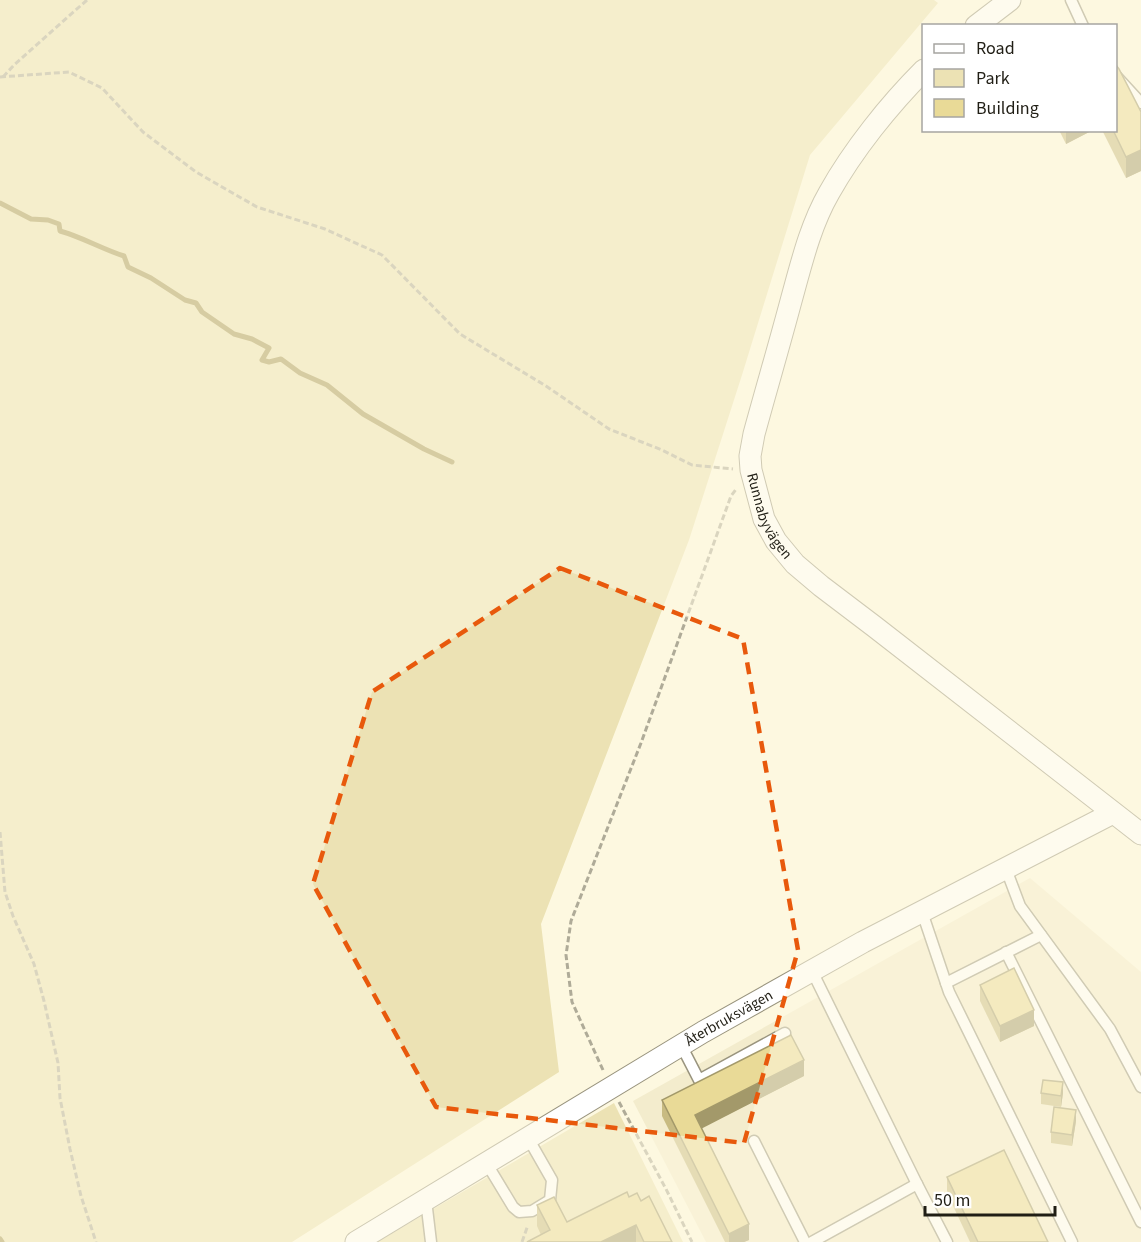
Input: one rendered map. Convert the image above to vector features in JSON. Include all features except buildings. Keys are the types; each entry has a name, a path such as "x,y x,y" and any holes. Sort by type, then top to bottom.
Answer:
{"street":[{"path":"979,24 1010,0"},
{"name":"Runnabyvägen","path":"922,72 904,90 844,168 827,195 812,231 754,434 750,456 751,470 764,519 776,541 795,564 821,586 1141,834"},
{"name":"Återbruksvägen","path":"356,1242 681,1045 812,971 1113,813"}],"lane":[{"path":"1071,0 1082,24"},
{"path":"1117,77 1141,102"},
{"path":"1006,869 1020,906 1110,1029 1141,1088"},
{"path":"922,912 946,983 1072,1242"},
{"path":"946,983 1041,934"},
{"path":"1006,952 1141,1222"},
{"path":"812,971 916,1185 947,1242"},
{"path":"681,1045 699,1080 785,1033"},
{"path":"487,1164 513,1207 519,1212 532,1211 550,1200 552,1180 528,1138"},
{"path":"754,1141 805,1242"},
{"path":"812,1242 916,1185"},
{"path":"426,1200 431,1242"}],"path":[{"path":"1,77 87,0"},
{"path":"1,77 69,72 102,88 143,132 196,172 257,207 326,229 382,255 460,334 546,386 609,429 662,450 692,465 751,470"},
{"path":"692,1242 611,1087 572,1002 566,955 571,921 577,904 641,743 731,496 751,470"},
{"path":"0,832 5,892 34,963 44,1001 58,1063 60,1098 70,1149 81,1196 96,1242"}],"highlighted area":[{"path":"560,568 743,639 798,950 744,1143 436,1107 313,884 372,692"}],"shaded area":[{"path":"1030,878 1141,972 1141,1242 706,1242 633,1101"}],"green space":[{"path":"0,0 934,0 938,3 810,155 689,540 541,924 559,1072 292,1242 0,1242"},
{"path":"614,1103 683,1242 377,1242"}],"waterway":[{"path":"0,203 31,219 48,220 59,224 60,231 124,256 128,267 151,278 185,300 196,303 202,312 234,334 252,339 269,348 262,360 269,362 281,359 300,373 327,385 363,414 424,449 452,462"}]}
